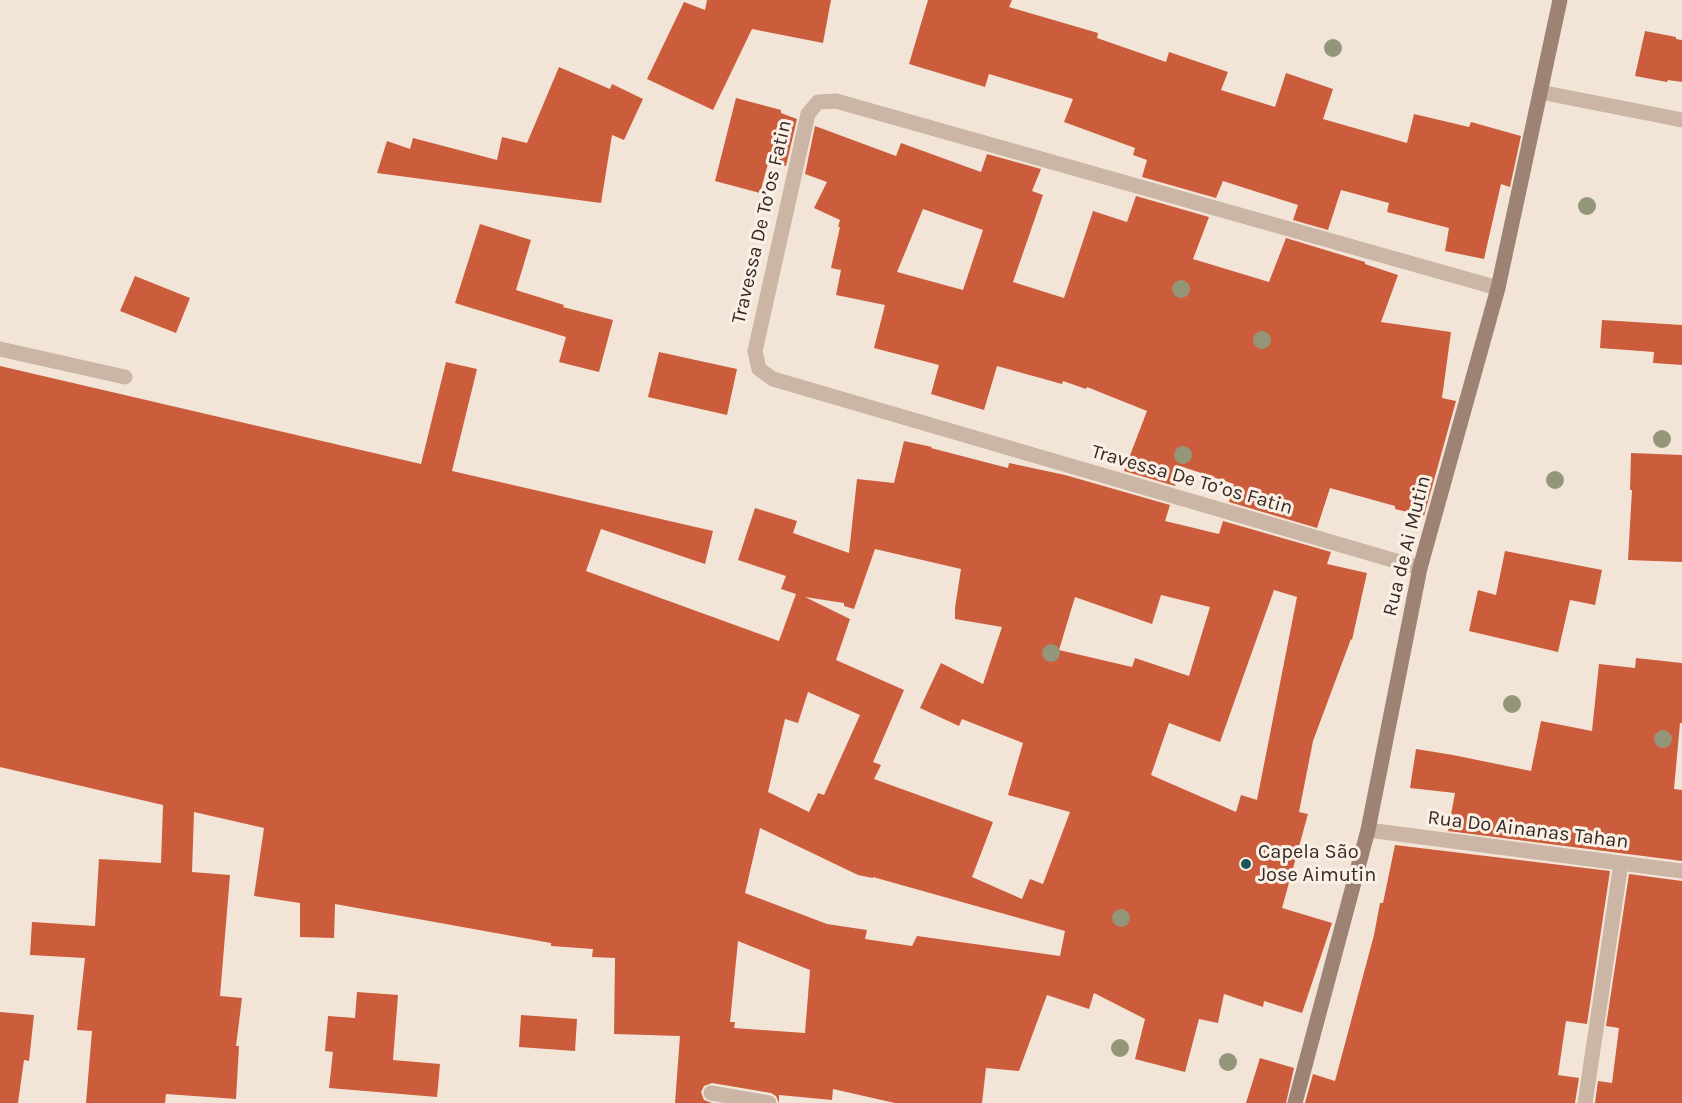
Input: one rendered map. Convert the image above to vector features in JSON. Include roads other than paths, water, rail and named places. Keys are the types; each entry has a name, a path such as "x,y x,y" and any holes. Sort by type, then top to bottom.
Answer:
{"street":[{"name":"Rua de Ai Mutin","path":"1294,1103 1368,830 1420,568 1498,288 1560,0"},
{"path":"1540,92 1682,120"},
{"name":"Travessa De To’os Fatin","path":"1420,568 773,379 759,369 755,351 808,114 818,102 836,101 1498,288"},
{"path":"0,349 125,377"},
{"name":"Rua Do Ainanas Tahan","path":"1368,830 1682,871"},
{"path":"1585,1103 1621,863"},
{"path":"711,1093 769,1103"}],"place":[{"name":"Capela São Jose Aimutin","path":"1246,864"}]}
